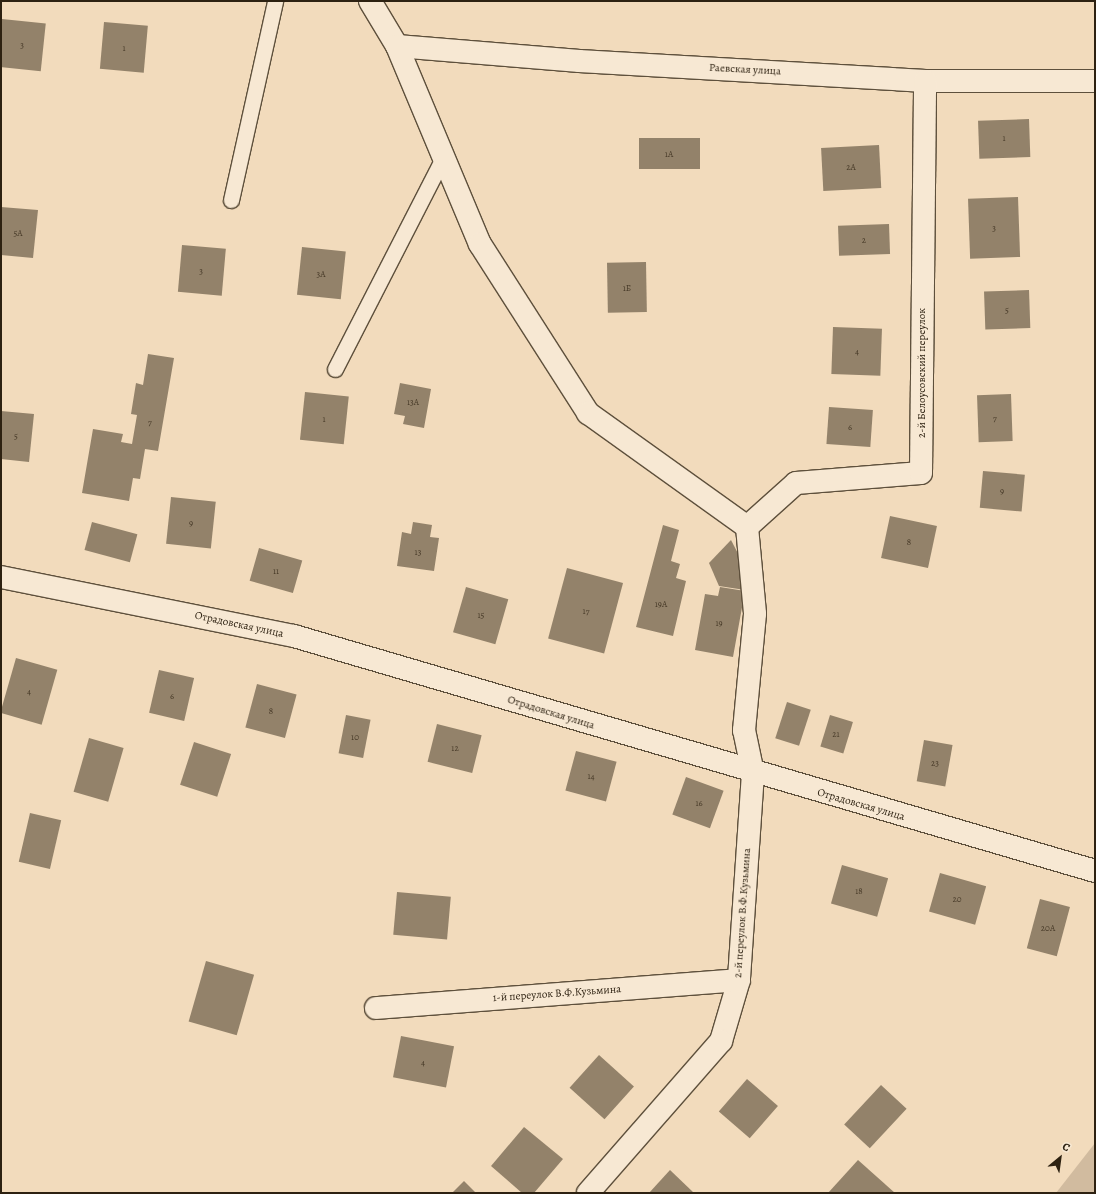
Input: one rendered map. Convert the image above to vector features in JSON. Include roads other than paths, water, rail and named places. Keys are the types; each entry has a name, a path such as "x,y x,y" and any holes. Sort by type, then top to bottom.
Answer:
{"street":[{"path":"370,1 396,46 480,244 588,413 748,527"},
{"name":"Раевская улица","path":"396,46 579,61 925,81 1095,81"},
{"name":"2-й Белоусовский переулок","path":"748,527 796,483 921,473 925,81"},
{"name":"2-й переулок В.Ф.Кузьмина","path":"588,1193 722,1042 739,980 753,773 744,730 755,614 748,527"},
{"name":"Отрадовская улица","path":"1,577 294,636 753,773 1095,871"},
{"name":"1-й переулок В.Ф.Кузьмина","path":"376,1008 739,980"}],"lane":[{"path":"231,200 275,1"},
{"path":"335,369 443,158"}]}
